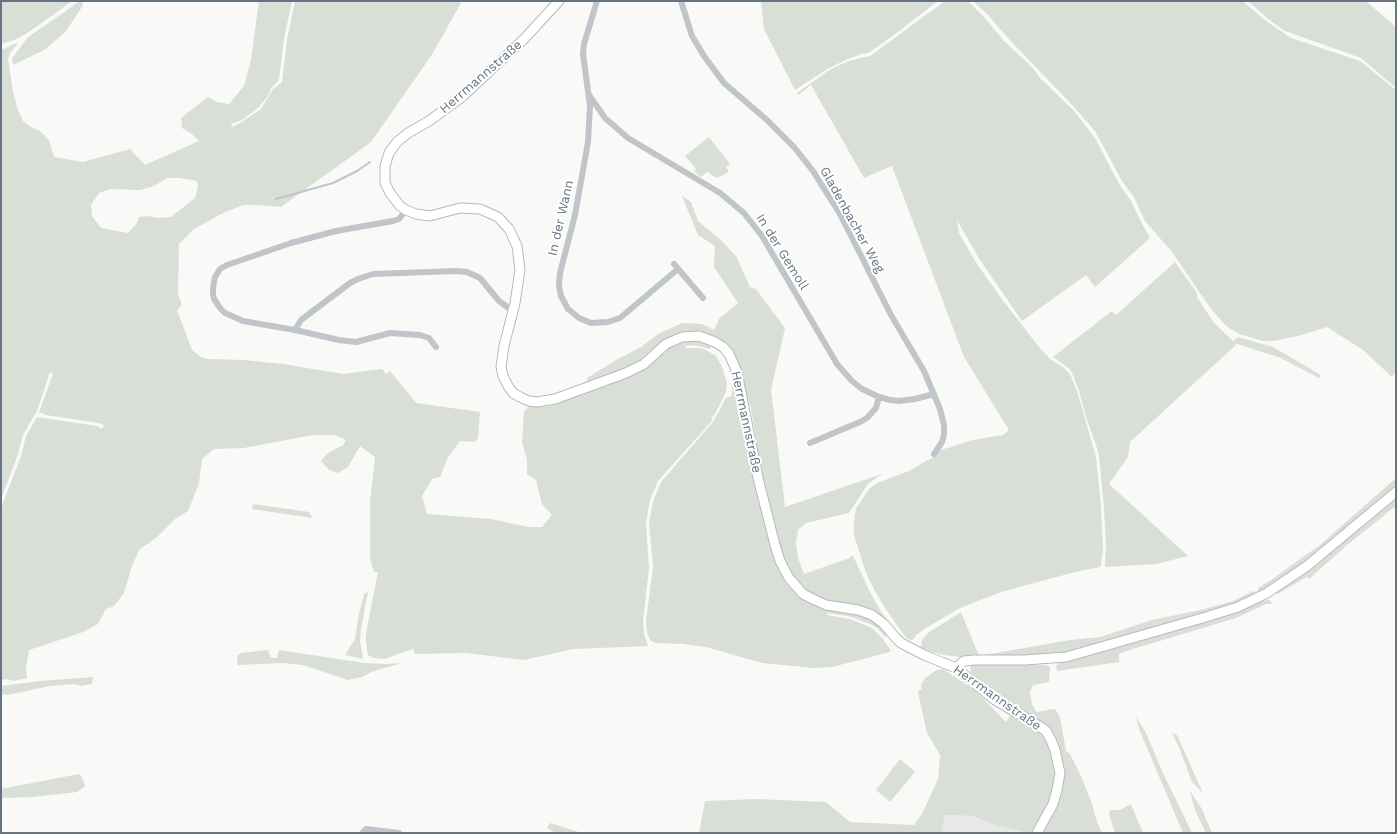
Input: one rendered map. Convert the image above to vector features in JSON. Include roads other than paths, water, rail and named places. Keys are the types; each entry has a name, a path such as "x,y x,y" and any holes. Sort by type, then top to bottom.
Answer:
{"street":[{"name":"Herrmannstraße","path":"559,1 524,40 463,96 397,142 388,153 385,166 385,183 390,193 406,210 416,214 428,216 460,208 476,208 487,210 501,219 509,229 515,240 520,258 519,286 504,346 502,370 505,382 513,393 524,399 542,402 555,399 626,373 644,364 666,344 682,337 699,336 716,342 723,348 729,354 737,372 758,478 780,561 789,578 800,591 809,598 826,605 858,610 872,615 884,624 901,642 924,655 956,668 995,700 1046,731 1051,740 1058,762 1059,778 1053,804 1037,833"},
{"name":"In der Wann","path":"597,1 584,44 583,54 590,111 588,142 575,215 560,280 560,291 564,302 571,312 583,320 591,323 608,322 620,318 676,266 703,298"},
{"name":"Gladenbacher Weg","path":"681,1 692,36 704,56 724,83 786,138 813,170 844,221 891,315 924,371 940,409 944,425 942,442 934,454"},
{"name":"In der Gemoll","path":"589,95 605,118 628,138 720,193 744,213 762,236 837,364 862,390 879,397 899,401 916,399 934,394"},
{"path":"406,210 398,219 393,221 336,231 290,243 227,265 217,273 214,282 213,294 217,305 226,313 243,321 356,342 390,333 420,335 429,338 436,347"},
{"path":"295,330 301,320 350,283 373,274 456,271 467,272 480,278 499,301 513,311"},
{"path":"810,443 866,418 876,408 879,397"},
{"path":"956,668 964,661 974,660 1025,660 1066,657 1238,607 1267,592 1307,566 1396,492"},
{"path":"362,833 366,829 400,833"}],"waterway":[{"path":"276,199 333,183 357,171 370,162"}]}
